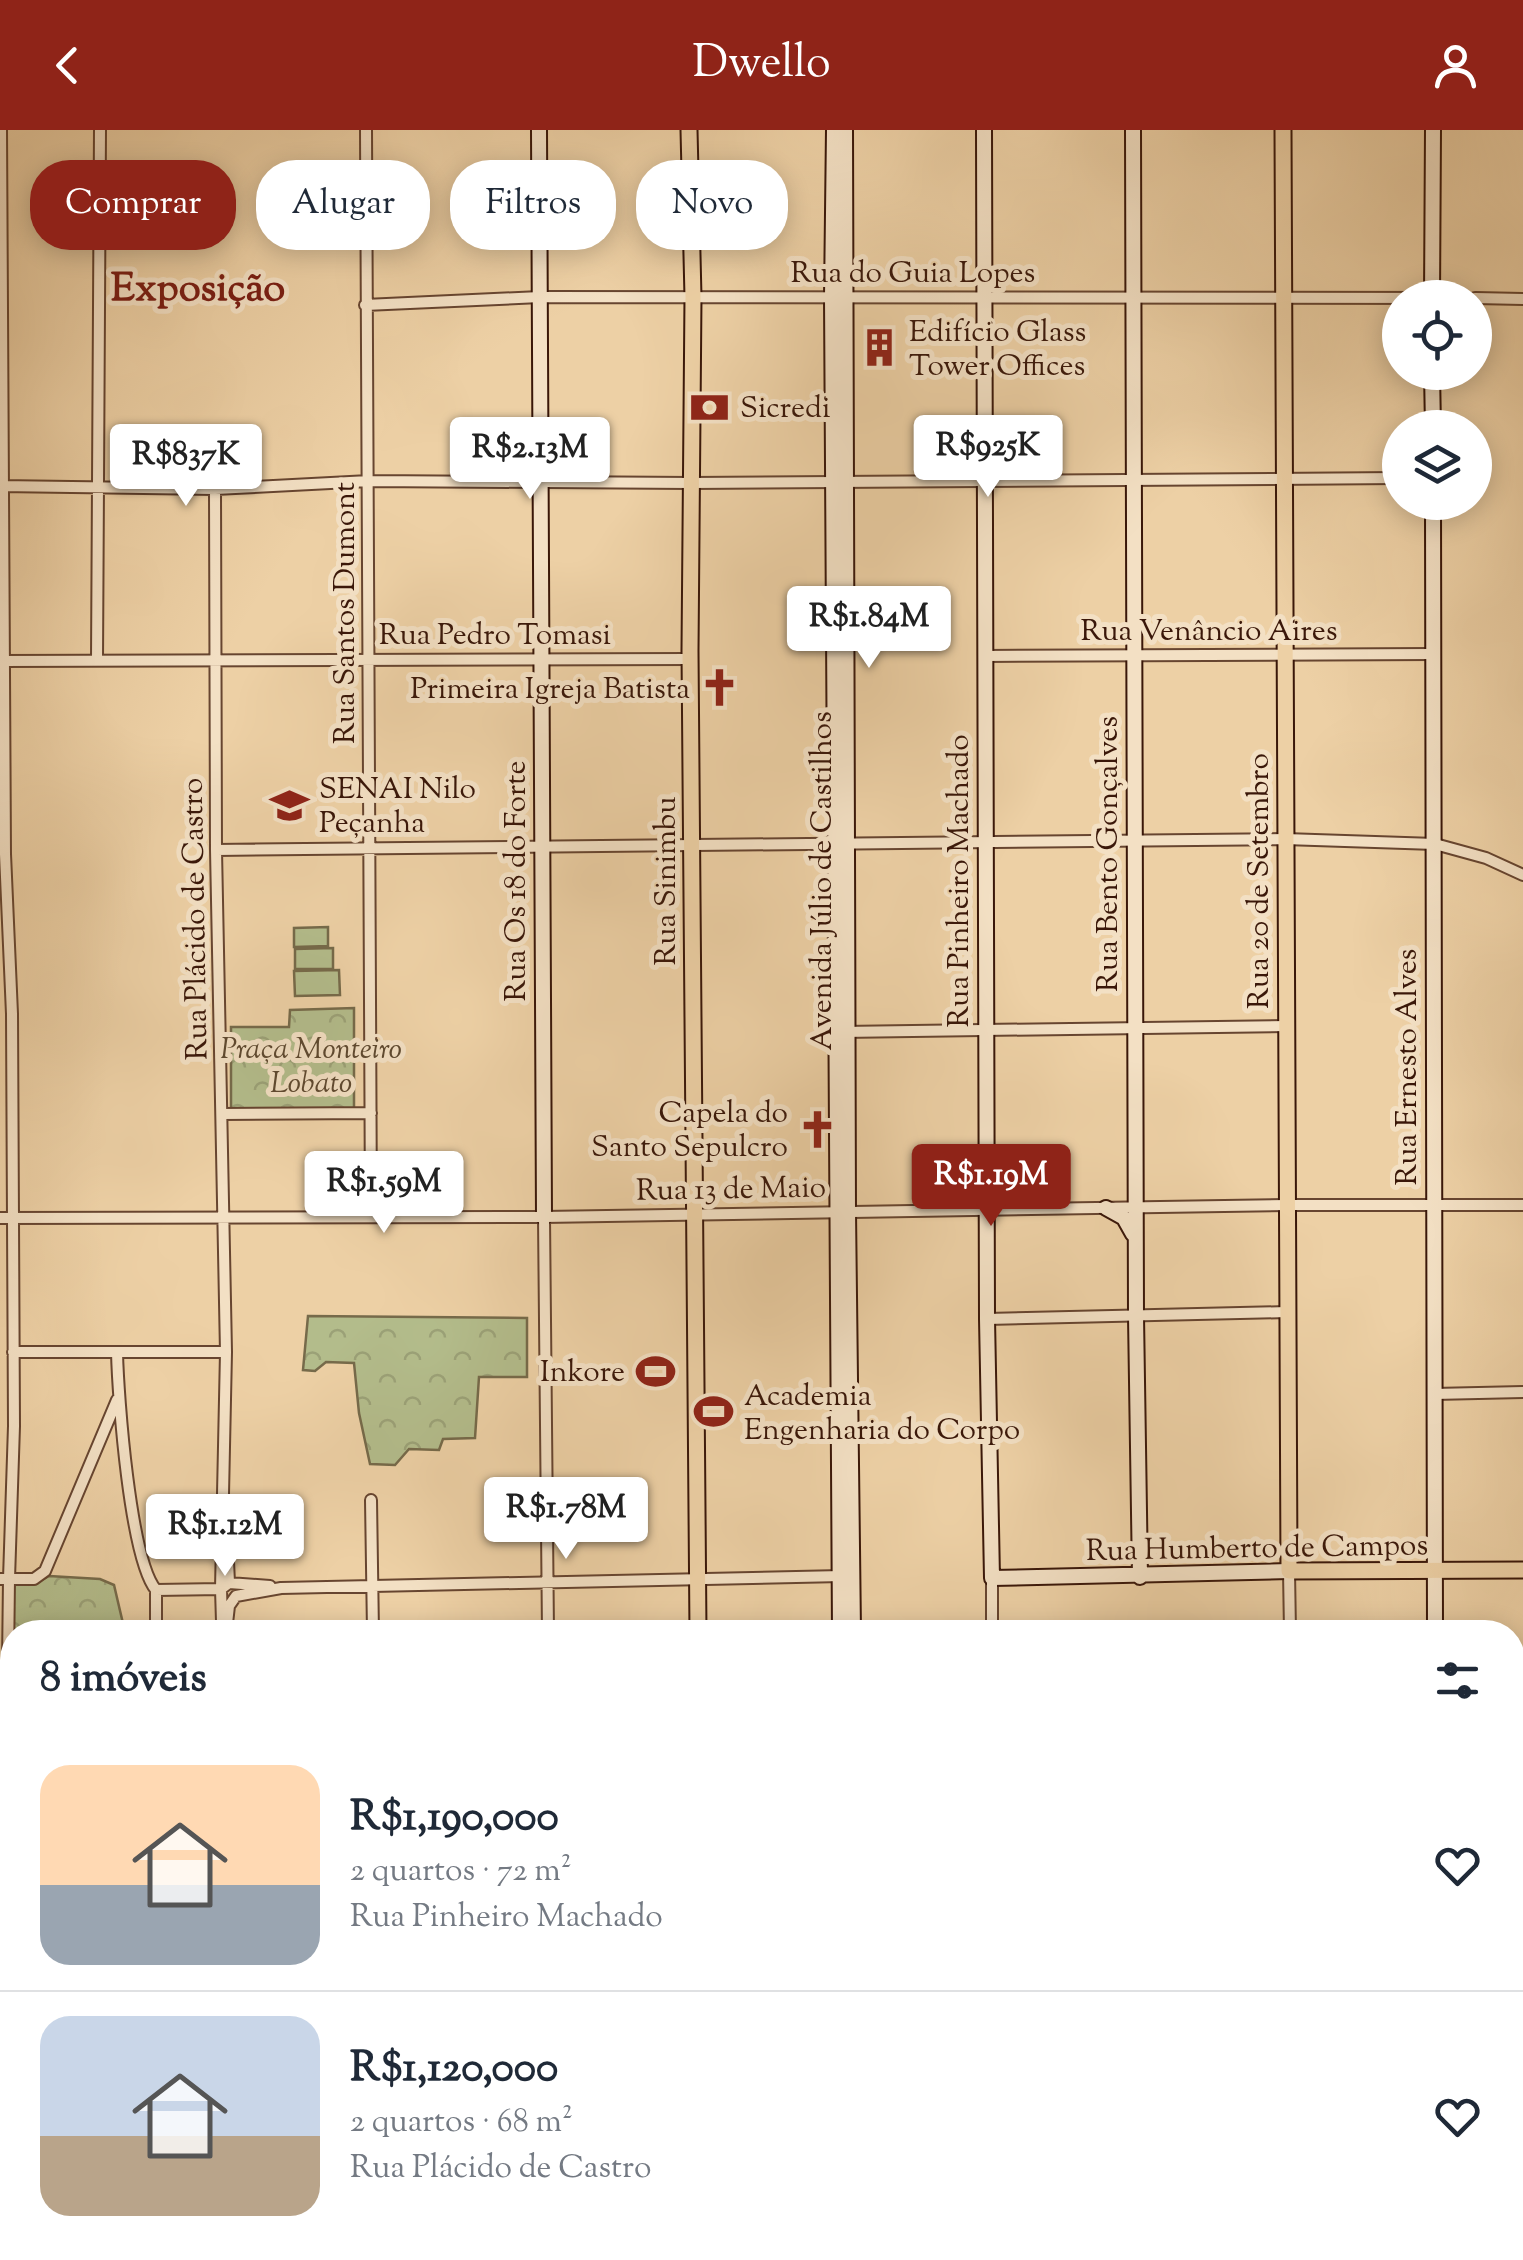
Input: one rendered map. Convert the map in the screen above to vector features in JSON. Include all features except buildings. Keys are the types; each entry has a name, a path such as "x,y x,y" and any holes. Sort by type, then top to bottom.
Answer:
{"main road":[{"name":"Rua Sinimbu","path":"689,130 693,296 690,660 698,1620"},
{"name":"Rua 20 de Setembro","path":"1283,130 1286,1026 1282,1200 1288,1312 1289,1571"},
{"name":"Rua Humberto de Campos","path":"1289,1571 1523,1570"}],"street":[{"path":"1,130 3,854 12,1014 6,1218 14,1426 4,1620"},
{"path":"96,660 100,130"},
{"name":"Rua Santos Dumont","path":"366,130 371,1216"},
{"name":"Rua Os 18 do Forte","path":"539,130 548,1620"},
{"name":"Avenida Júlio de Castilhos","path":"834,130 839,208 846,1576 852,1620"},
{"name":"Avenida Júlio de Castilhos","path":"839,208 845,130"},
{"name":"Rua Pinheiro Machado","path":"984,130 987,1318 992,1620"},
{"name":"Rua Bento Gonçalves","path":"1133,130 1140,1577"},
{"path":"1432,280 1433,130"},
{"name":"Rua do Guia Lopes","path":"365,305 540,297 1382,297"},
{"path":"1492,298 1523,299"},
{"path":"1,486 215,489 369,482 692,484 1382,478"},
{"name":"Rua Plácido de Castro","path":"215,489 216,850 226,1352 222,1620"},
{"name":"Rua Ernesto Alves","path":"1433,520 1434,1620"},
{"name":"Rua Venâncio Aires","path":"985,656 1433,654"},
{"name":"Rua Pedro Tomasi","path":"2,660 690,660"},
{"path":"216,850 1285,839 1435,844 1486,858 1523,874"},
{"path":"843,1032 1286,1026"},
{"path":"222,1114 370,1113"},
{"name":"Rua 13 de Maio","path":"6,1218 544,1217 1106,1208 1282,1200 1523,1204"},
{"path":"1106,1208 1124,1218 1136,1241"},
{"path":"987,1318 1288,1312"},
{"path":"12,1352 226,1352"},
{"path":"118,1352 118,1397 140,1555 156,1590 156,1620"},
{"path":"1434,1394 1523,1392"},
{"path":"4,1579 34,1579 45,1571 118,1397"},
{"path":"0,1426 14,1426"},
{"path":"371,1500 372,1620"},
{"name":"Rua Humberto de Campos","path":"992,1578 1289,1571"},
{"name":"Rua 20 de Setembro","path":"1289,1571 1290,1620"},
{"path":"156,1590 846,1576"},
{"name":"Avenida Júlio de Castilhos","path":"841,1620 846,1576"},
{"path":"227,1620 229,1606 236,1596 280,1588"}],"green space":[{"path":"328,927 328,946 294,947 294,928"},
{"path":"333,948 333,969 295,969 295,949"},
{"path":"339,970 340,995 295,996 294,971"},
{"name":"Praça Monteiro Lobato","path":"354,1008 354,1108 231,1109 231,1027 289,1027 290,1010"},
{"path":"308,1316 527,1318 527,1377 479,1377 475,1438 443,1439 439,1450 409,1449 395,1465 370,1464 354,1363 326,1362 315,1371 303,1370"},
{"path":"49,1576 100,1579 114,1585 122,1620 12,1620 11,1581 40,1581"}],"place":[{"name":"Edifício Glass Tower Offices","path":"879,348"},
{"name":"Sicredi","path":"710,407"},
{"name":"Primeira Igreja Batista","path":"720,688"},
{"name":"SENAI Nilo Peçanha","path":"289,805"},
{"name":"Capela do Santo Sepulcro","path":"818,1129"},
{"name":"Inkore","path":"655,1371"},
{"name":"Academia Engenharia do Corpo","path":"714,1412"}],"district":[{"name":"Exposição","path":"198,286"}]}
